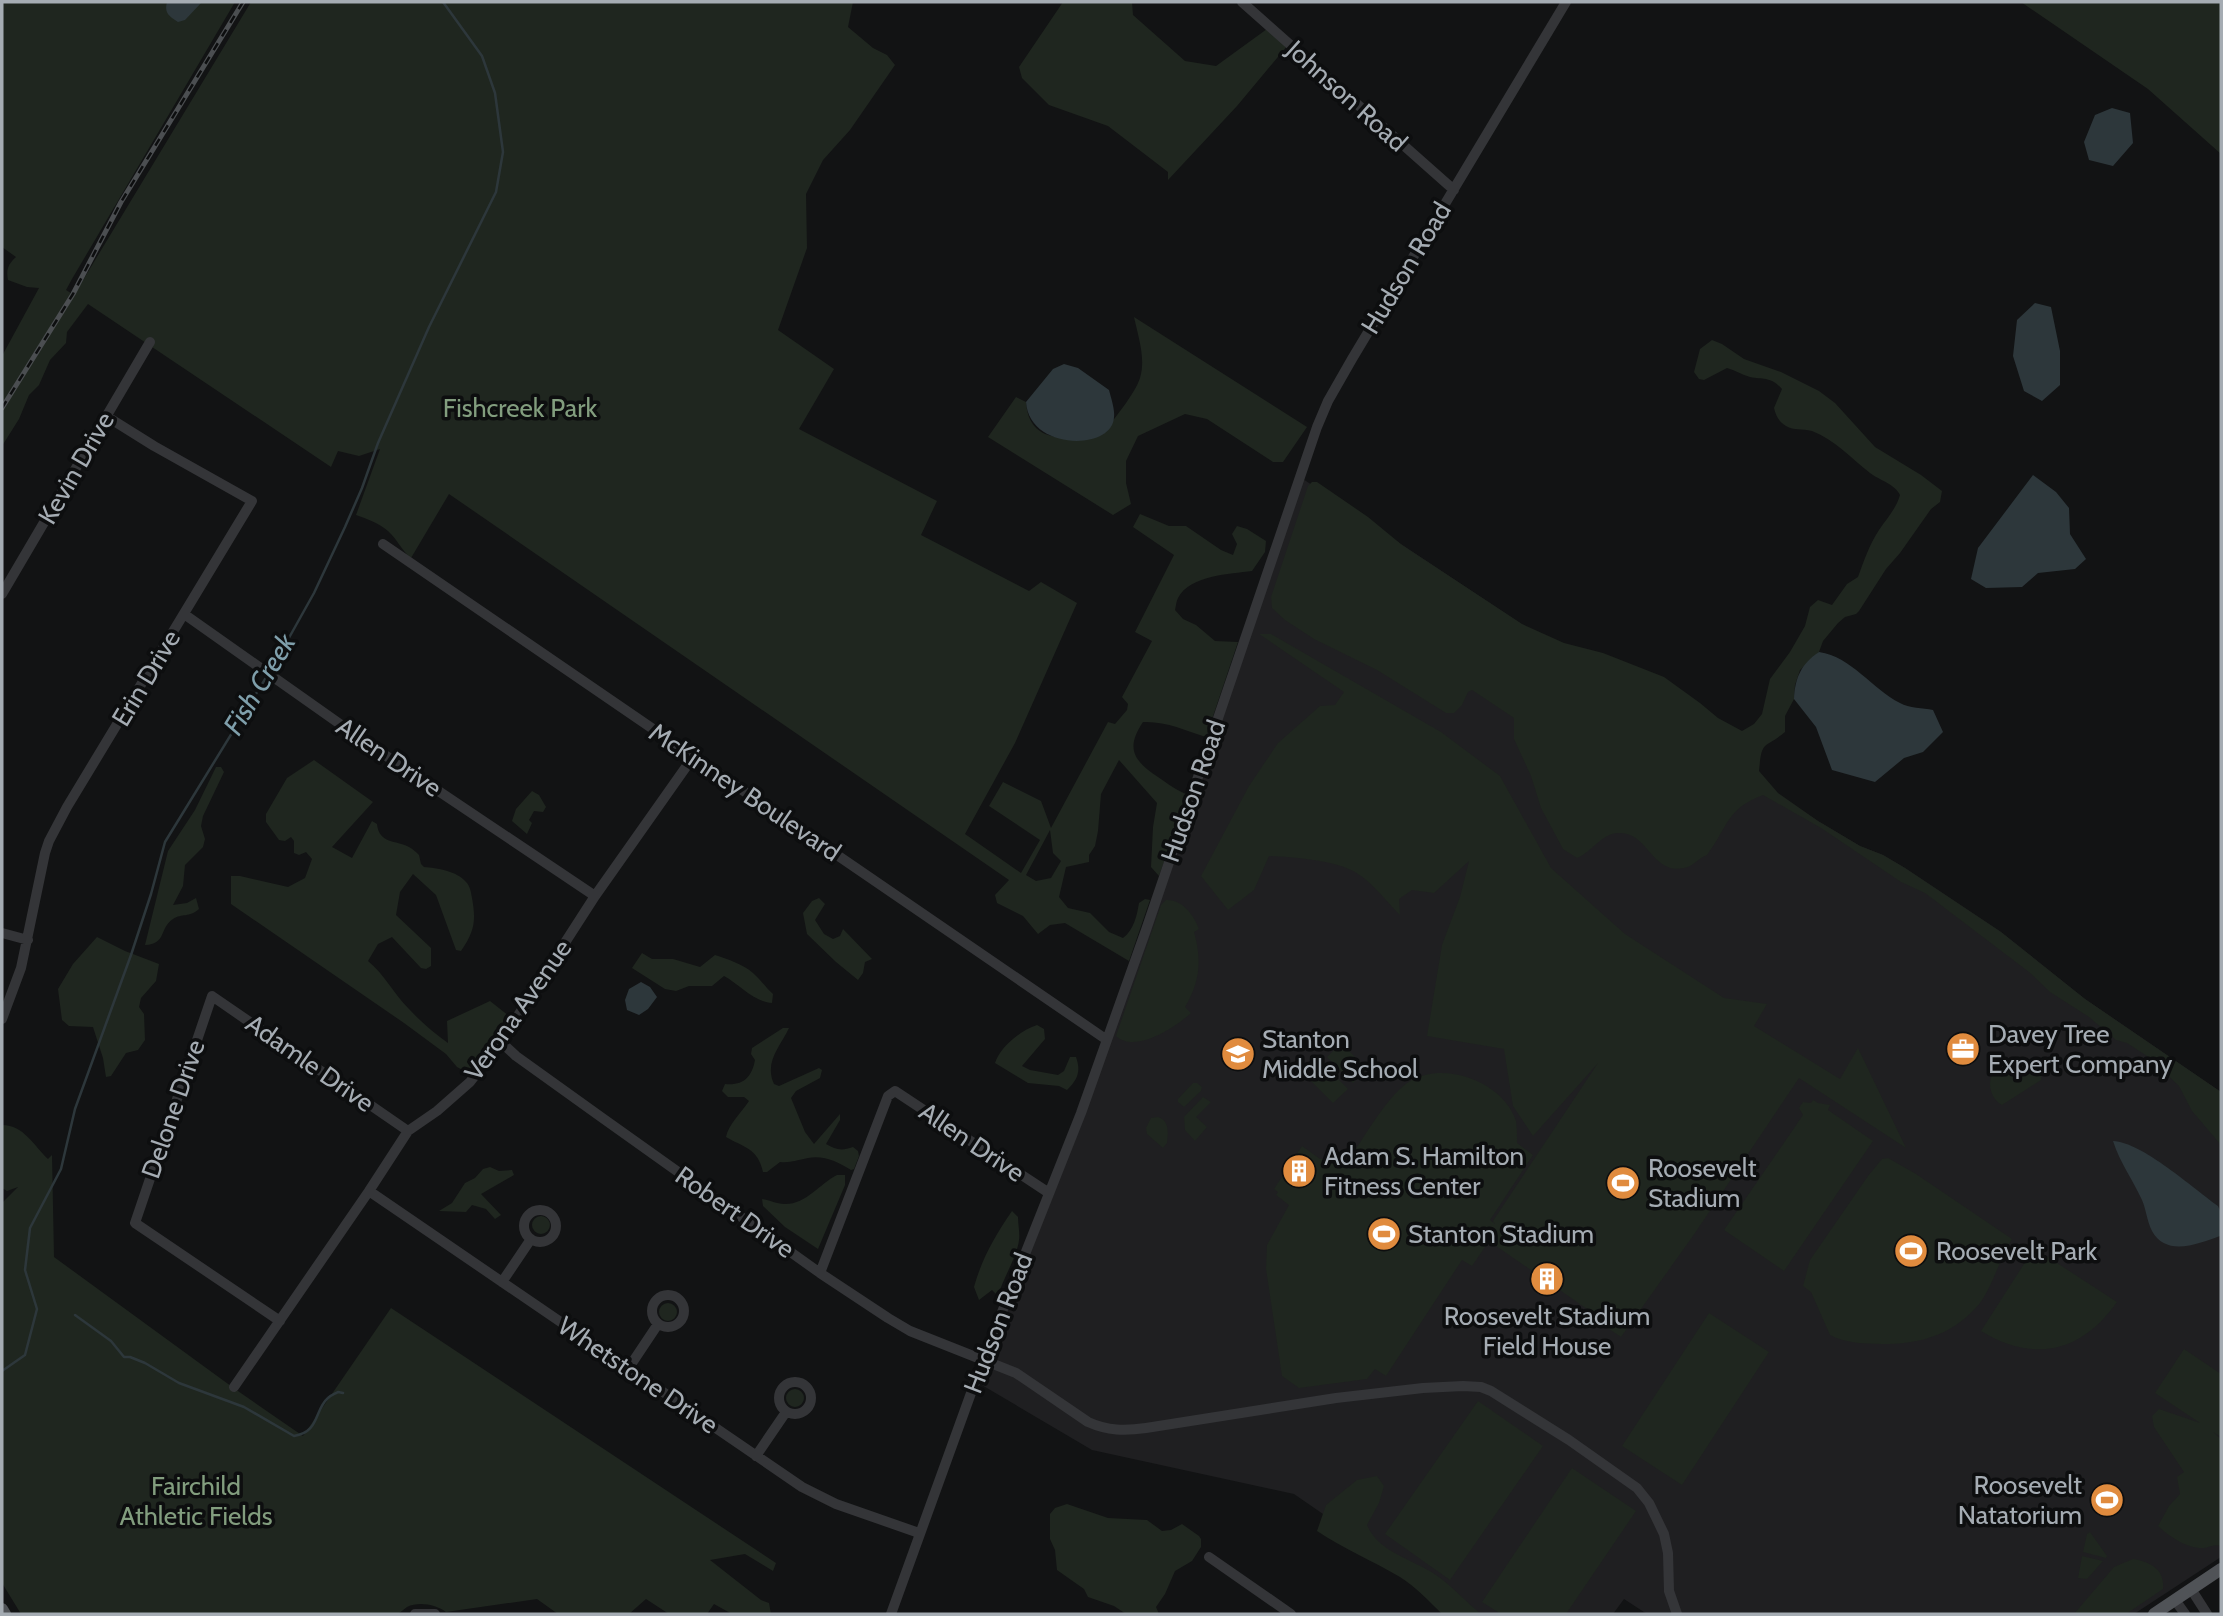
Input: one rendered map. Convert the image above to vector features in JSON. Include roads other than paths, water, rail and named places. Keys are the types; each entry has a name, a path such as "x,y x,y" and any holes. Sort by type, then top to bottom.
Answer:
{"main road":[{"path":"2154,1614 2221,1569"},
{"path":"2,1609 5,1614"}],"street":[{"name":"Johnson Road","path":"1242,2 1454,190"},
{"name":"Hudson Road","path":"891,1614 983,1360 1081,1113 1317,427 1337,384 1566,2"},
{"name":"Kevin Drive","path":"2,594 150,342"},
{"name":"Erin Drive","path":"2,1019 21,968 49,841 252,501 106,416"},
{"name":"McKinney Boulevard","path":"383,544 1107,1040"},
{"name":"Allen Drive","path":"184,614 364,741 595,896"},
{"name":"Verona Avenue","path":"234,1387 408,1131 437,1111 470,1082 501,1042 595,896 693,757"},
{"path":"2,933 28,940"},
{"name":"Adamle Drive","path":"212,996 408,1131"},
{"name":"Delone Drive","path":"212,996 135,1223 280,1321"},
{"name":"Robert Drive","path":"501,1042 516,1056 820,1273 903,1327 1025,1378 1088,1422 1100,1427 1117,1431 1336,1398 1423,1388 1462,1386 1486,1389 1569,1440 1637,1488 1649,1503 1664,1534 1668,1553 1668,1591 1677,1614"},
{"name":"Allen Drive","path":"820,1273 885,1103 888,1096 895,1091 1049,1193"},
{"name":"Whetstone Drive","path":"369,1191 817,1495 919,1533"},
{"path":"502,1282 531,1239"},
{"path":"628,1369 658,1324"},
{"path":"756,1456 786,1412"},
{"path":"1209,1557 1291,1614"},
{"path":"2191,1589 2207,1614"},
{"path":"2175,1600 2185,1614"},
{"path":"415,1614 434,1614"}],"waterway":[{"name":"Fish Creek","path":"271,670 314,593 362,488 378,443 429,327 496,192 503,152 495,93 482,56 443,2"},
{"name":"Fish Creek","path":"2,1371 25,1355 37,1309 25,1270 30,1228 61,1169 75,1109 131,955 165,842 267,676"},
{"path":"75,1315 111,1341 124,1357 145,1363 179,1383 244,1407 294,1436 308,1430 329,1397 338,1392 343,1393"}],"railway":[{"path":"2,408 73,294 121,202 243,2"}],"place":[{"name":"Davey Tree Expert Company","path":"1963,1049"},
{"name":"Stanton Middle School","path":"1238,1054"},
{"name":"Adam S. Hamilton Fitness Center","path":"1299,1171"},
{"name":"Roosevelt Stadium","path":"1623,1183"},
{"name":"Stanton Stadium","path":"1384,1234"},
{"name":"Roosevelt Park","path":"1911,1251"},
{"name":"Roosevelt Stadium Field House","path":"1547,1279"},
{"name":"Roosevelt Natatorium","path":"2107,1500"}],"park label":[{"name":"Fishcreek Park","path":"520,408"},
{"name":"Fairchild Athletic Fields","path":"196,1501"}]}
